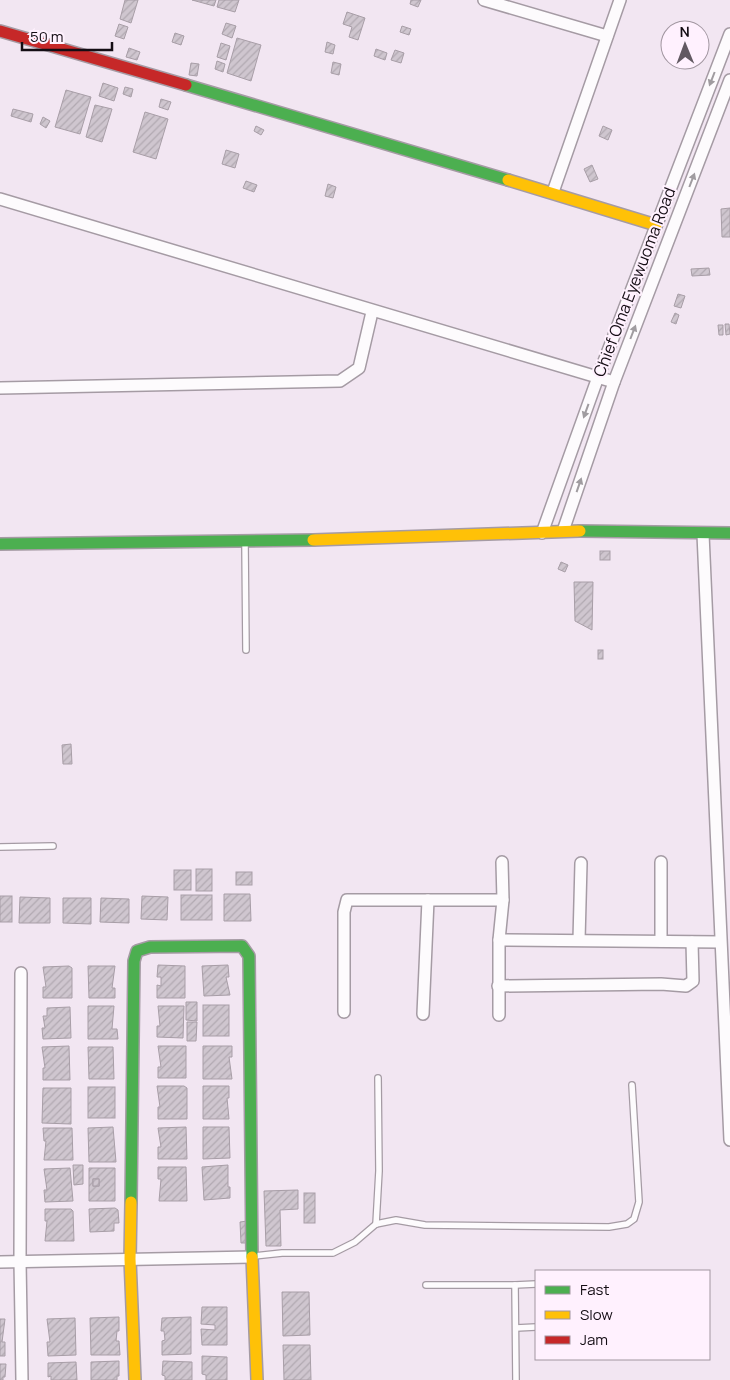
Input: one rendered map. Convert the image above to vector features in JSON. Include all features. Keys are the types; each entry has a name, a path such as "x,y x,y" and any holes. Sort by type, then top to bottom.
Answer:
{"street":[{"path":"484,0 607,36"},
{"path":"553,192 620,0"},
{"path":"0,31 211,94 553,192 656,225"},
{"name":"Chief Oma Eyewuoma Road","path":"542,533 598,377 730,34"},
{"name":"Chief Oma Eyewuoma Road","path":"563,531 614,382 730,80"},
{"path":"0,199 372,312 614,382"},
{"path":"0,388 340,381 359,368 372,312"},
{"path":"0,544 245,542 563,531 730,533"},
{"path":"703,534 730,1140"},
{"path":"498,1015 499,940 503,900 502,862"},
{"path":"661,862 661,941"},
{"path":"579,940 581,863"},
{"path":"344,1012 344,912 347,900 503,900"},
{"path":"423,1014 428,900"},
{"path":"499,940 720,942"},
{"path":"498,986 661,984 686,986 693,982 692,942"},
{"path":"134,1380 130,1259 134,961 137,950 150,947 242,946 249,956 252,1256 257,1380"},
{"path":"21,973 20,1261 22,1380"},
{"path":"0,1262 252,1256"}],"lane":[{"path":"245,542 246,650"},
{"path":"0,847 53,846"},
{"path":"376,1224 378,1078"},
{"path":"252,1256 282,1253 333,1253 354,1242 376,1224 396,1220 424,1225 609,1228 627,1224 634,1219 639,1202 632,1085"},
{"path":"426,1285 535,1284"},
{"path":"515,1285 516,1380"},
{"path":"516,1328 535,1327"}],"building":[{"path":"125,0 138,0 131,23 120,19"},
{"path":"192,0 216,0 214,6"},
{"path":"219,0 239,0 235,12 217,7"},
{"path":"411,0 421,0 418,7 410,4"},
{"path":"347,12 365,18 358,40 349,37 352,27 343,24"},
{"path":"226,23 236,26 232,38 222,34"},
{"path":"119,24 128,27 124,39 115,36"},
{"path":"402,26 411,29 409,35 400,32"},
{"path":"175,33 184,36 181,45 172,42"},
{"path":"237,38 261,45 251,81 227,73"},
{"path":"327,42 335,45 333,54 325,52"},
{"path":"221,43 230,46 226,60 217,57"},
{"path":"129,48 140,52 137,60 126,57"},
{"path":"376,49 387,53 385,60 374,56"},
{"path":"395,50 404,53 401,63 391,60"},
{"path":"217,61 225,64 223,72 215,69"},
{"path":"333,62 341,64 339,75 331,73"},
{"path":"191,63 199,64 197,76 189,75"},
{"path":"103,83 118,88 114,101 99,96"},
{"path":"125,87 133,89 131,97 123,94"},
{"path":"66,90 91,97 80,134 55,127"},
{"path":"161,99 171,102 168,110 159,107"},
{"path":"95,105 112,109 102,142 86,137"},
{"path":"13,109 33,114 31,122 11,116"},
{"path":"145,112 168,119 156,159 133,152"},
{"path":"43,117 50,121 46,128 40,124"},
{"path":"256,126 264,130 261,135 254,131"},
{"path":"603,126 612,130 608,140 599,136"},
{"path":"226,150 239,154 235,168 222,164"},
{"path":"592,165 598,179 590,182 584,169"},
{"path":"246,181 257,185 254,192 243,188"},
{"path":"328,184 336,187 333,198 325,196"},
{"path":"730,208 730,237 722,237 721,209"},
{"path":"709,268 710,275 692,276 691,269"},
{"path":"678,294 685,296 681,308 674,306"},
{"path":"675,313 679,315 676,324 671,322"},
{"path":"725,324 729,324 730,334 726,335"},
{"path":"718,325 723,325 723,335 719,335"},
{"path":"600,551 610,551 610,560 600,560"},
{"path":"561,562 568,565 565,572 558,569"},
{"path":"574,582 593,582 592,630 575,621"},
{"path":"598,650 603,650 603,659 598,659"},
{"path":"71,744 72,764 63,764 62,745"},
{"path":"196,869 212,869 212,891 196,891"},
{"path":"174,870 191,870 191,890 174,890"},
{"path":"236,872 252,872 252,885 236,885"},
{"path":"224,894 250,894 251,921 224,921"},
{"path":"181,895 212,895 212,920 181,920"},
{"path":"0,896 12,896 12,922 0,922"},
{"path":"142,896 168,897 167,920 141,919"},
{"path":"20,897 50,898 50,923 19,923"},
{"path":"63,898 91,898 91,924 63,923"},
{"path":"101,898 129,899 129,923 100,922"},
{"path":"158,965 185,966 185,998 157,998 157,985 161,986 161,977 157,977"},
{"path":"228,965 229,977 226,977 230,995 204,996 202,966"},
{"path":"69,966 72,968 72,998 43,998 43,987 46,987 43,967"},
{"path":"88,966 115,966 112,988 115,988 115,998 89,998"},
{"path":"186,1002 197,1002 197,1021 186,1020"},
{"path":"203,1005 229,1005 229,1036 203,1036"},
{"path":"88,1006 114,1006 112,1029 117,1029 118,1039 88,1039"},
{"path":"158,1006 184,1006 183,1038 157,1037 157,1026 160,1026"},
{"path":"70,1007 71,1038 43,1039 42,1028 45,1028 43,1016 47,1016 47,1008"},
{"path":"187,1022 197,1022 196,1041 187,1041"},
{"path":"69,1046 70,1080 43,1080 43,1068 45,1068 42,1047"},
{"path":"158,1046 186,1046 186,1078 158,1078 158,1067 161,1067"},
{"path":"203,1046 232,1046 232,1057 229,1057 232,1079 203,1079"},
{"path":"88,1047 113,1047 114,1079 89,1079"},
{"path":"157,1086 184,1086 187,1088 187,1119 158,1119 158,1107 160,1107"},
{"path":"203,1086 229,1086 229,1098 227,1098 229,1119 203,1119"},
{"path":"88,1087 115,1087 115,1118 88,1118"},
{"path":"43,1088 71,1088 71,1124 42,1123"},
{"path":"113,1127 116,1162 89,1162 88,1128"},
{"path":"186,1127 187,1159 158,1159 158,1147 161,1147 158,1128"},
{"path":"203,1127 229,1127 230,1158 203,1159"},
{"path":"43,1128 72,1128 73,1160 44,1160 46,1141 44,1141"},
{"path":"73,1165 83,1165 83,1184 74,1185"},
{"path":"228,1165 230,1198 204,1200 202,1167"},
{"path":"158,1167 186,1167 187,1201 159,1201 161,1179 158,1179"},
{"path":"70,1168 73,1201 45,1202 44,1190 47,1190 44,1169"},
{"path":"89,1168 115,1168 115,1201 89,1201","holes":["93,1179 99,1179 99,1186 93,1186"]},
{"path":"93,1179 99,1179 99,1186 93,1186"},
{"path":"298,1190 298,1209 280,1210 281,1246 266,1246 264,1191"},
{"path":"304,1193 315,1193 315,1223 304,1223"},
{"path":"115,1208 118,1210 119,1223 114,1223 114,1231 90,1232 89,1209"},
{"path":"45,1209 71,1209 73,1211 74,1241 45,1241 47,1221 45,1221"},
{"path":"247,1221 248,1243 241,1243 240,1222"},
{"path":"282,1292 309,1292 310,1335 283,1336"},
{"path":"202,1307 227,1307 227,1345 202,1345 201,1329 215,1330 215,1325 201,1324"},
{"path":"119,1317 119,1331 117,1331 116,1341 119,1341 120,1355 91,1355 90,1318"},
{"path":"191,1317 191,1354 162,1355 162,1341 165,1340 164,1331 161,1331 162,1318"},
{"path":"75,1318 76,1355 48,1356 47,1342 50,1342 47,1319"},
{"path":"0,1319 5,1319 2,1342 5,1342 5,1356 0,1356"},
{"path":"283,1345 310,1345 311,1380 284,1380"},
{"path":"202,1356 227,1357 227,1380 206,1380 206,1375 202,1374"},
{"path":"119,1361 119,1376 117,1376 117,1380 91,1380 91,1362"},
{"path":"163,1361 192,1362 192,1380 165,1380 165,1376 162,1375"},
{"path":"76,1362 77,1380 51,1380 51,1376 48,1377 48,1363"},
{"path":"0,1364 6,1364 3,1380 0,1380"}],"traffic: fast":[{"path":"186,85 508,180"},
{"path":"580,531 730,533"},
{"path":"0,544 313,540"},
{"path":"131,1202 134,961 137,951 150,947 242,946 249,956 252,1257"}],"traffic: slow":[{"path":"508,180 656,225"},
{"path":"313,540 580,531"},
{"path":"131,1202 130,1259 135,1380"},
{"path":"252,1257 257,1380"}],"traffic: jam":[{"path":"0,31 186,85"}]}
